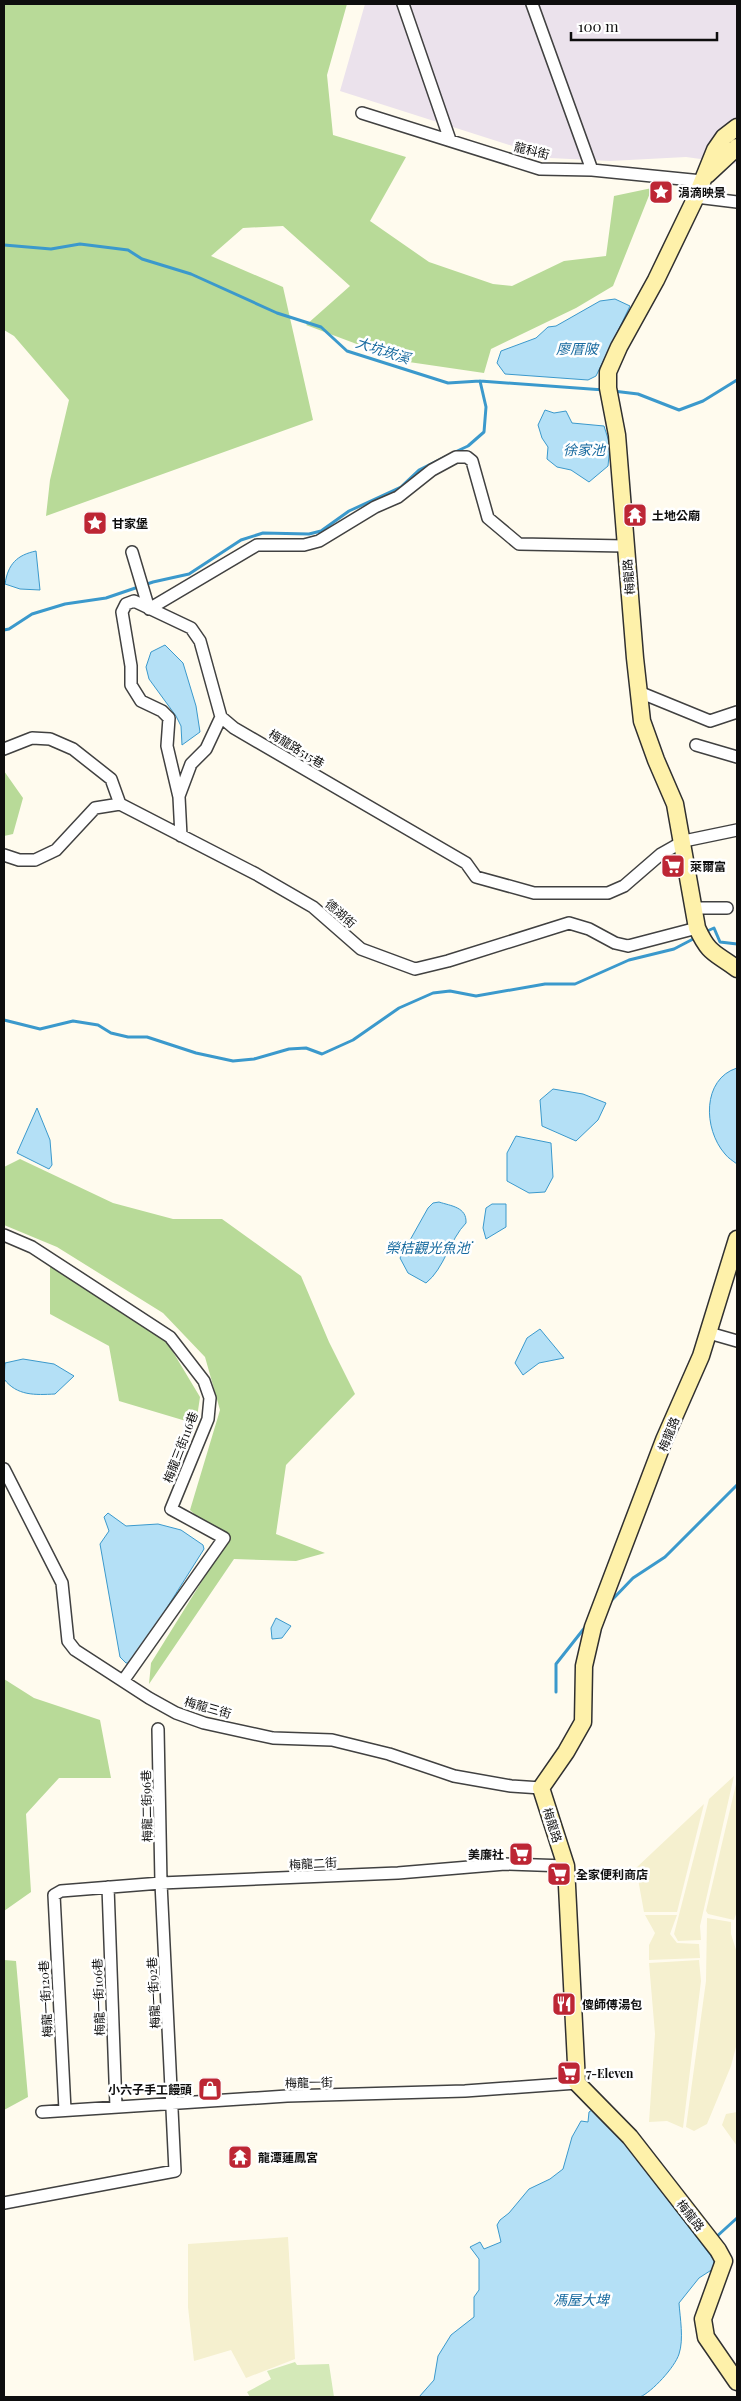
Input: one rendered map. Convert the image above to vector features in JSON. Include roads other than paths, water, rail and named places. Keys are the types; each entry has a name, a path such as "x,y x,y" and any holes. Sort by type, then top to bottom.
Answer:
{"street":[{"path":"403,4 450,140"},
{"path":"532,4 592,170"},
{"name":"龍科街","path":"362,113 540,168 592,170 702,180"},
{"name":"梅龍路","path":"699,932 684,841 675,804 642,721 625,546 617,435 609,392 608,372 619,347 656,280 696,197 715,150 724,137 737,127"},
{"path":"702,180 737,146"},
{"path":"696,197 737,202"},
{"path":"149,609 258,545 304,545 319,541 375,507 398,497 432,470 456,457 467,457 472,461 488,518 519,544 625,546"},
{"path":"132,552 149,609"},
{"path":"179,797 191,764 206,749 221,717 200,641 191,628 134,601 126,604 122,612 131,666 131,686 141,701 162,711 169,718 167,746 179,797 181,836"},
{"path":"639,692 710,721 737,712"},
{"name":"梅龍路515巷","path":"221,717 234,728 466,863 476,877 534,893 608,893 624,886 661,854 684,841 737,830"},
{"path":"4,749 32,738 50,739 73,749 111,779 120,804 95,808 56,850 35,860 19,860 4,855"},
{"path":"696,745 737,757"},
{"name":"德湖街","path":"120,804 256,874 312,907 361,950 415,969 448,961 569,923 589,929 615,943 628,946 699,932"},
{"path":"694,908 727,908"},
{"path":"699,932 715,956 737,969"},
{"name":"梅龍三街116巷","path":"4,1234 32,1247 170,1337 204,1382 210,1398 208,1418 171,1509 224,1538 123,1681"},
{"name":"梅龍路","path":"737,1239 709,1333 664,1440 594,1624 584,1666 583,1722 566,1752 541,1788 566,1866 577,2083 630,2137 718,2250 724,2262 703,2319 703,2329 706,2337 737,2382"},
{"path":"709,1333 737,1341"},
{"name":"梅龍三街","path":"4,1469 62,1583 68,1641 74,1650 176,1713 204,1723 273,1738 332,1740 389,1754 454,1776 511,1786 541,1788"},
{"name":"梅龍二街96巷","path":"158,1729 161,1882"},
{"name":"梅龍二街","path":"61,1892 161,1882 398,1873 505,1864 566,1866"},
{"name":"梅龍一街92巷","path":"4,2203 175,2171 161,1882"},
{"name":"梅龍一街106巷","path":"108,1887 116,2107"},
{"name":"梅龍一街120巷","path":"61,1892 54,1895 65,2110"},
{"name":"梅龍一街","path":"42,2112 172,2102 287,2096 455,2091 577,2083"}],"water":[{"name":"廖厝陂","path":"615,299 630,306 596,376 588,380 505,374 497,363 501,351 536,338 548,327 556,326 600,301"},
{"name":"徐家池","path":"545,410 554,413 566,411 572,423 604,426 610,445 608,466 589,482 571,470 557,467 547,459 548,447 542,438 538,425"},
{"path":"36,551 40,590 20,589 5,584 8,571 14,562 24,555"},
{"path":"165,645 183,663 196,706 200,732 182,745 181,726 149,679 146,667 151,652"},
{"path":"737,1068 737,1164 726,1155 718,1144 710,1119 710,1106 712,1093 717,1083 726,1074"},
{"path":"553,1089 583,1094 606,1103 598,1120 576,1141 542,1126 540,1100"},
{"path":"37,1108 50,1140 52,1165 49,1169 17,1153"},
{"path":"516,1136 551,1143 553,1177 545,1192 529,1193 507,1181 507,1153"},
{"name":"榮桔觀光魚池˙","path":"439,1202 461,1210 466,1218 466,1223 460,1230 438,1270 426,1283 408,1273 400,1258 428,1208 433,1203"},
{"path":"492,1204 506,1204 506,1227 486,1239 483,1228 486,1208"},
{"path":"540,1329 564,1358 539,1363 523,1375 515,1363 527,1338"},
{"path":"23,1359 54,1364 74,1376 55,1394 34,1394 15,1389 4,1379 5,1363"},
{"path":"108,1513 126,1526 158,1524 181,1530 203,1545 204,1549 132,1663 126,1663 120,1657 100,1544 109,1531 104,1517"},
{"path":"276,1618 291,1626 282,1638 272,1639 271,1628"},
{"name":"馮屋大埤","path":"592,2110 605,2118 714,2260 713,2269 699,2278 679,2303 681,2342 677,2359 657,2385 640,2397 419,2397 434,2380 438,2356 451,2335 474,2317 474,2297 479,2290 479,2259 470,2247 480,2242 484,2249 501,2242 497,2225 500,2220 509,2213 529,2189 550,2179 563,2169 572,2137 581,2121 588,2122 589,2112"}],"waterway":[{"name":"大坑崁溪","path":"4,245 51,249 80,244 128,250 142,259 191,274 277,313 321,327 347,351 448,383 480,381 604,390"},
{"name":"大坑崁溪","path":"613,391 638,394 679,410 703,401 737,380"},
{"path":"453,453 468,446 484,432 486,407 480,381"},
{"path":"4,630 9,629 32,614 65,604 106,598 153,582 189,574 241,540 263,533 309,534 321,531 349,511 401,487 419,470 447,456"},
{"path":"705,932 714,928 720,942 737,944"},
{"path":"4,1020 40,1029 73,1021 98,1025 111,1033 128,1037 147,1037 196,1053 233,1061 254,1059 289,1049 306,1048 322,1054 353,1040 399,1008 433,993 450,991 476,996 545,984 575,984 629,960 674,949 695,938"},
{"path":"610,1602 633,1578 665,1557 737,1485"},
{"path":"556,1692 556,1664 586,1626"},
{"path":"715,2238 737,2218"}],"place":[{"name":"涓滴映景","path":"661,192"},
{"name":"土地公廟","path":"635,515"},
{"name":"甘家堡","path":"95,523"},
{"name":"萊爾富","path":"673,866"},
{"name":"美廉社","path":"521,1854"},
{"name":"全家便利商店","path":"559,1874"},
{"name":"傻師傅湯包","path":"564,2004"},
{"name":"7-Eleven","path":"569,2073"},
{"name":"小六子手工饅頭","path":"210,2089"},
{"name":"龍潭蓮鳳宮","path":"240,2157"}]}
